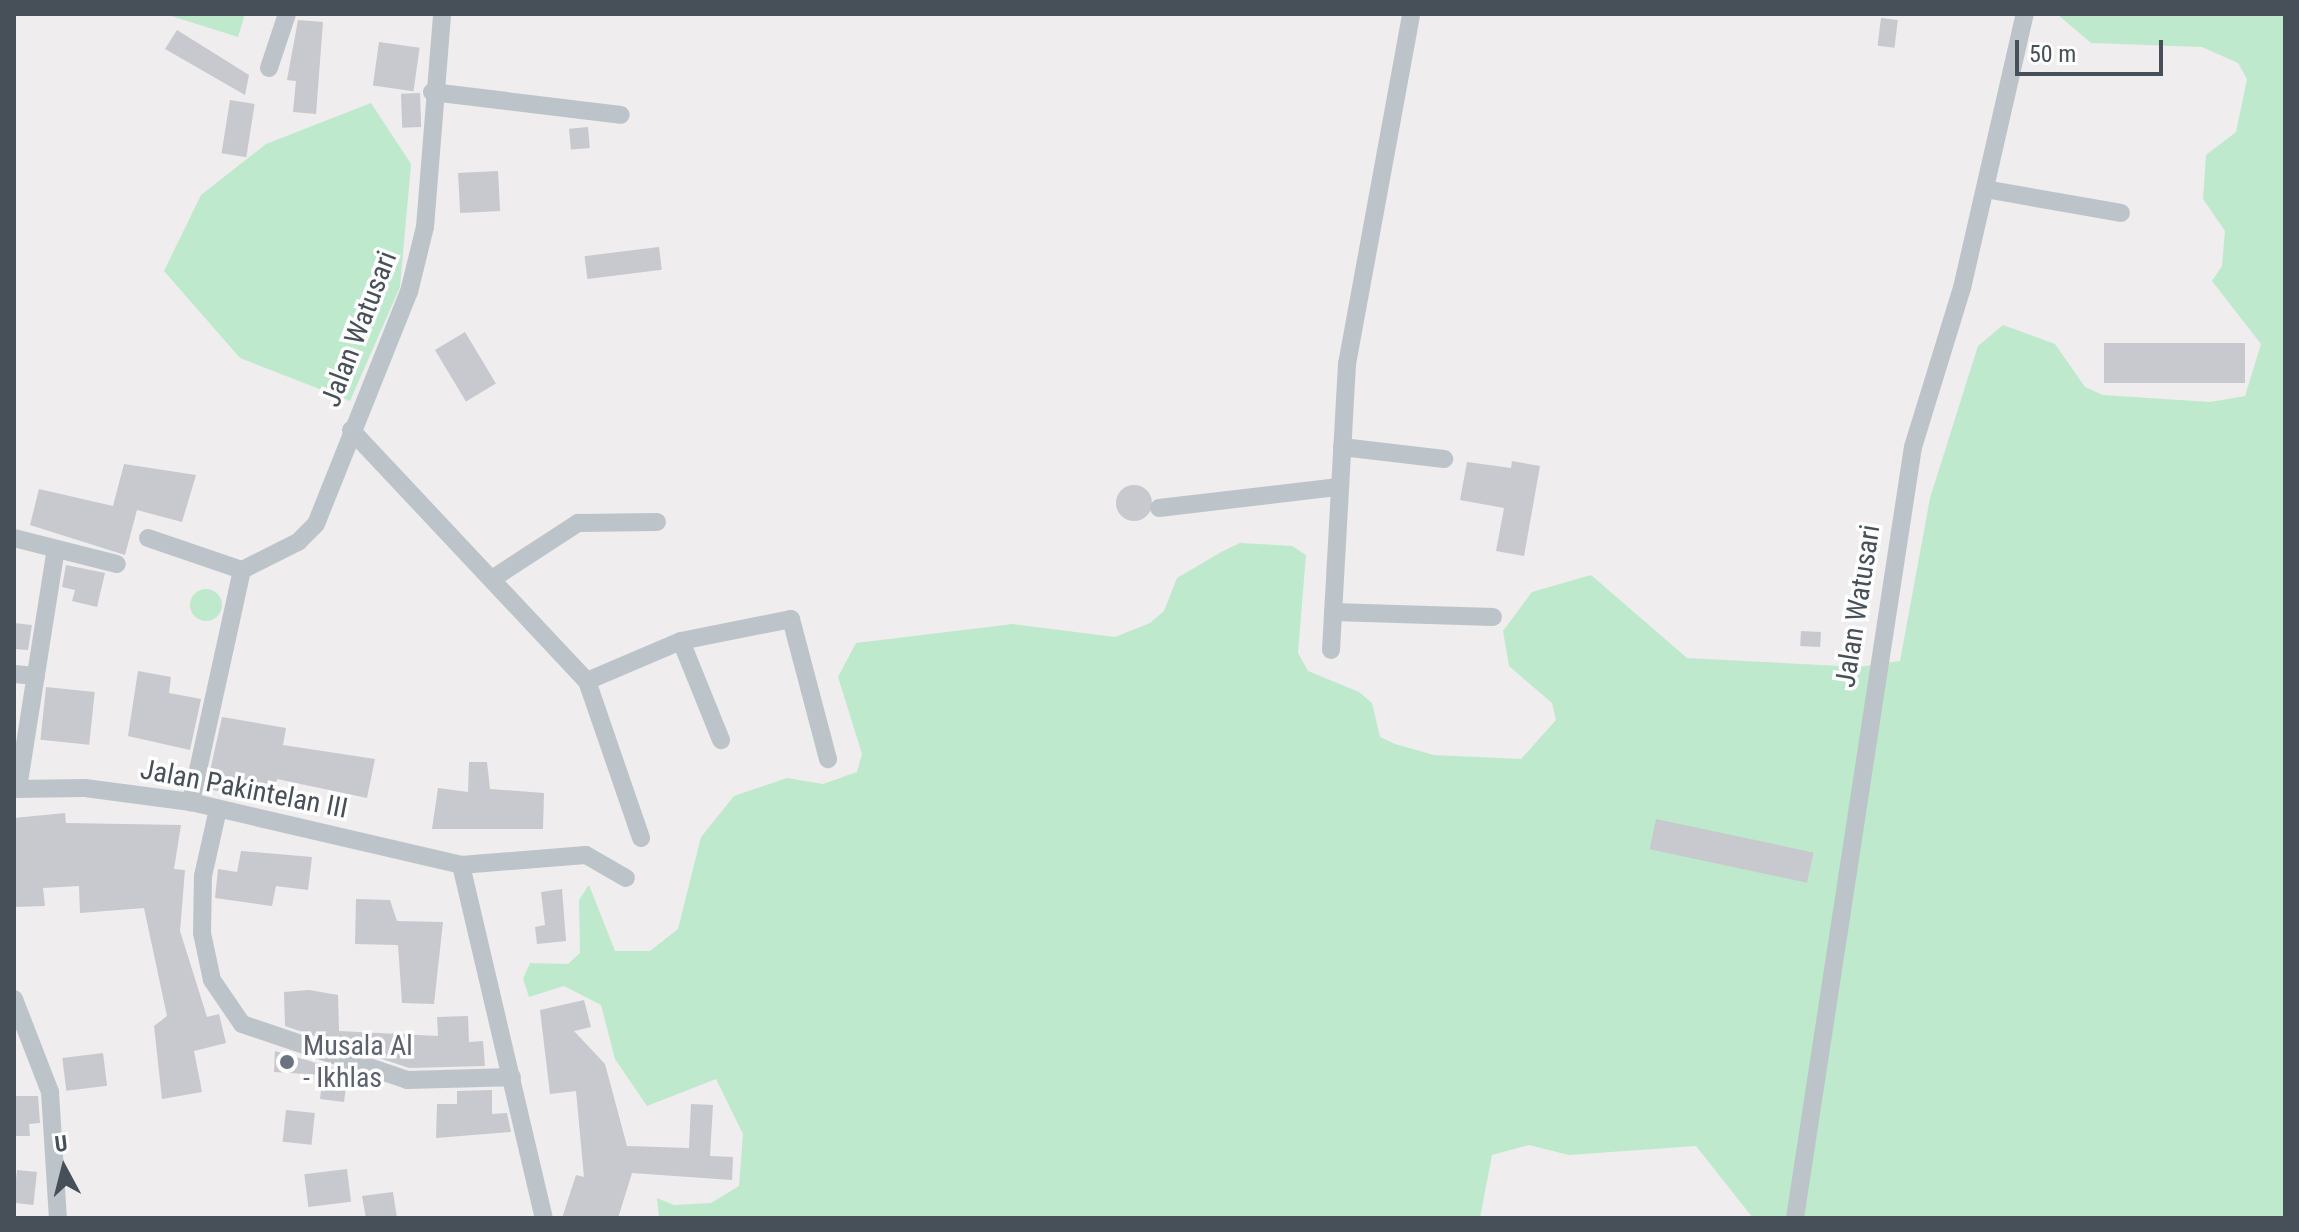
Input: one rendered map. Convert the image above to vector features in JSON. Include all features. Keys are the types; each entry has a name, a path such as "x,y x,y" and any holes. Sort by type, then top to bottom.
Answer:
{"street":[{"path":"269,68 287,14"},
{"name":"Jalan Watusari","path":"242,570 298,542 316,524 351,430 409,292 425,227 432,92 442,14"},
{"path":"1331,650 1347,364 1411,14"},
{"name":"Jalan Watusari","path":"1795,1218 1913,447 1985,189 2025,14"},
{"path":"432,92 621,115"},
{"path":"1985,189 2121,213"},
{"path":"351,430 587,681 641,838"},
{"path":"1342,447 1444,459"},
{"path":"1159,508 1339,487"},
{"path":"492,579 578,523 657,522"},
{"path":"14,538 117,564"},
{"path":"148,538 242,570 191,802"},
{"path":"16,789 56,549"},
{"path":"1333,612 1493,617"},
{"path":"587,681 681,641 791,619 828,759"},
{"path":"681,641 721,740"},
{"path":"14,674 36,676"},
{"name":"Jalan Pakintelan III","path":"16,789 191,802 461,865 586,855 626,878"},
{"path":"218,809 203,876 202,933 212,980 242,1024 407,1080 512,1077"},
{"path":"461,865 544,1218"},
{"path":"14,999 50,1092 58,1218"}],"green space":[{"path":"165,14 245,14 238,37"},
{"path":"2057,14 2285,14 2285,1218 1753,1218 1696,1146 1569,1155 1529,1145 1492,1155 1480,1218 659,1218 657,1198 674,1205 711,1203 739,1186 743,1134 716,1079 647,1106 615,1059 601,1005 564,986 529,997 523,979 530,963 568,964 580,953 579,900 589,885 615,951 650,951 678,929 701,837 734,796 787,778 823,784 857,772 862,754 838,677 856,643 1013,624 1115,637 1150,623 1164,611 1177,578 1223,551 1240,543 1292,546 1306,555 1298,653 1308,671 1359,692 1372,703 1380,737 1395,744 1434,755 1521,759 1556,720 1552,703 1509,666 1503,631 1532,592 1591,575 1687,658 1859,667 1900,661 1930,498 1978,346 2003,325 2055,344 2085,387 2103,395 2210,402 2245,396 2261,344 2212,281 2222,266 2225,231 2203,199 2206,155 2236,132 2247,79 2238,63 2202,47 2091,43"},
{"path":"371,103 411,164 400,287 350,401 240,358 164,271 201,195 266,144"},
{"path":"206,589 217,594 222,605 217,616 206,621 195,616 190,605 195,594"}],"building":[{"path":"1881,18 1898,20 1894,48 1878,46"},
{"path":"298,20 323,22 316,114 293,112 296,81 287,80"},
{"path":"177,30 249,75 245,95 165,49"},
{"path":"379,42 420,48 413,91 373,86"},
{"path":"420,93 421,127 402,128 401,94"},
{"path":"230,100 255,104 246,157 222,153"},
{"path":"588,127 590,148 571,150 569,129"},
{"path":"498,171 500,211 460,213 458,173"},
{"path":"659,247 662,270 587,279 585,256"},
{"path":"465,332 496,383 466,401 435,350"},
{"path":"2104,343 2245,343 2245,383 2104,383"},
{"path":"1512,461 1540,466 1524,556 1496,551 1504,508 1460,500 1467,462 1511,468"},
{"path":"124,464 196,475 182,522 137,510 125,555 30,525 39,489 113,506"},
{"path":"1134,485 1146,491 1152,503 1146,515 1134,521 1122,515 1116,503 1122,491"},
{"path":"66,565 105,573 97,607 72,601 75,590 62,587"},
{"path":"14,623 32,625 28,650 14,649"},
{"path":"1801,631 1821,632 1820,647 1800,646"},
{"path":"138,671 171,677 169,693 201,699 190,750 128,736"},
{"path":"46,687 95,692 89,745 40,740"},
{"path":"222,717 286,728 283,745 375,759 367,798 277,779 273,801 206,789"},
{"path":"469,762 487,762 490,789 544,793 543,829 432,829 438,788 468,792"},
{"path":"65,813 66,823 181,825 174,869 185,870 180,931 207,1017 219,1014 226,1043 194,1051 202,1092 162,1099 154,1026 167,1016 144,908 80,913 79,886 43,888 45,906 14,907 14,818"},
{"path":"1656,819 1813,852 1807,883 1650,849"},
{"path":"241,851 312,857 308,890 276,886 272,906 215,898 218,869 237,872"},
{"path":"562,889 566,941 537,944 535,927 545,925 541,892"},
{"path":"356,899 390,900 397,921 443,922 434,1004 402,1003 398,945 355,944"},
{"path":"309,990 338,995 339,1031 438,1036 437,1017 468,1016 469,1042 483,1041 485,1066 409,1068 285,1026 284,992"},
{"path":"584,1000 591,1027 574,1031 605,1064 627,1146 689,1148 691,1104 713,1105 710,1156 733,1157 732,1180 632,1173 618,1218 562,1218 576,1175 584,1177 576,1091 550,1094 540,1010"},
{"path":"275,1051 348,1072 344,1102 320,1099 323,1075 274,1072"},
{"path":"103,1053 107,1086 66,1091 62,1058"},
{"path":"492,1090 492,1114 507,1113 511,1132 436,1138 437,1104 457,1104 457,1091"},
{"path":"14,1096 38,1096 40,1123 29,1124 30,1136 14,1136"},
{"path":"286,1110 315,1113 311,1145 283,1142"},
{"path":"347,1169 351,1202 308,1207 304,1174"},
{"path":"17,1170 37,1172 33,1205 14,1203"},
{"path":"393,1192 397,1218 366,1218 362,1196"}],"place":[{"name":"Musala Al - Ikhlas","path":"287,1062"}]}
